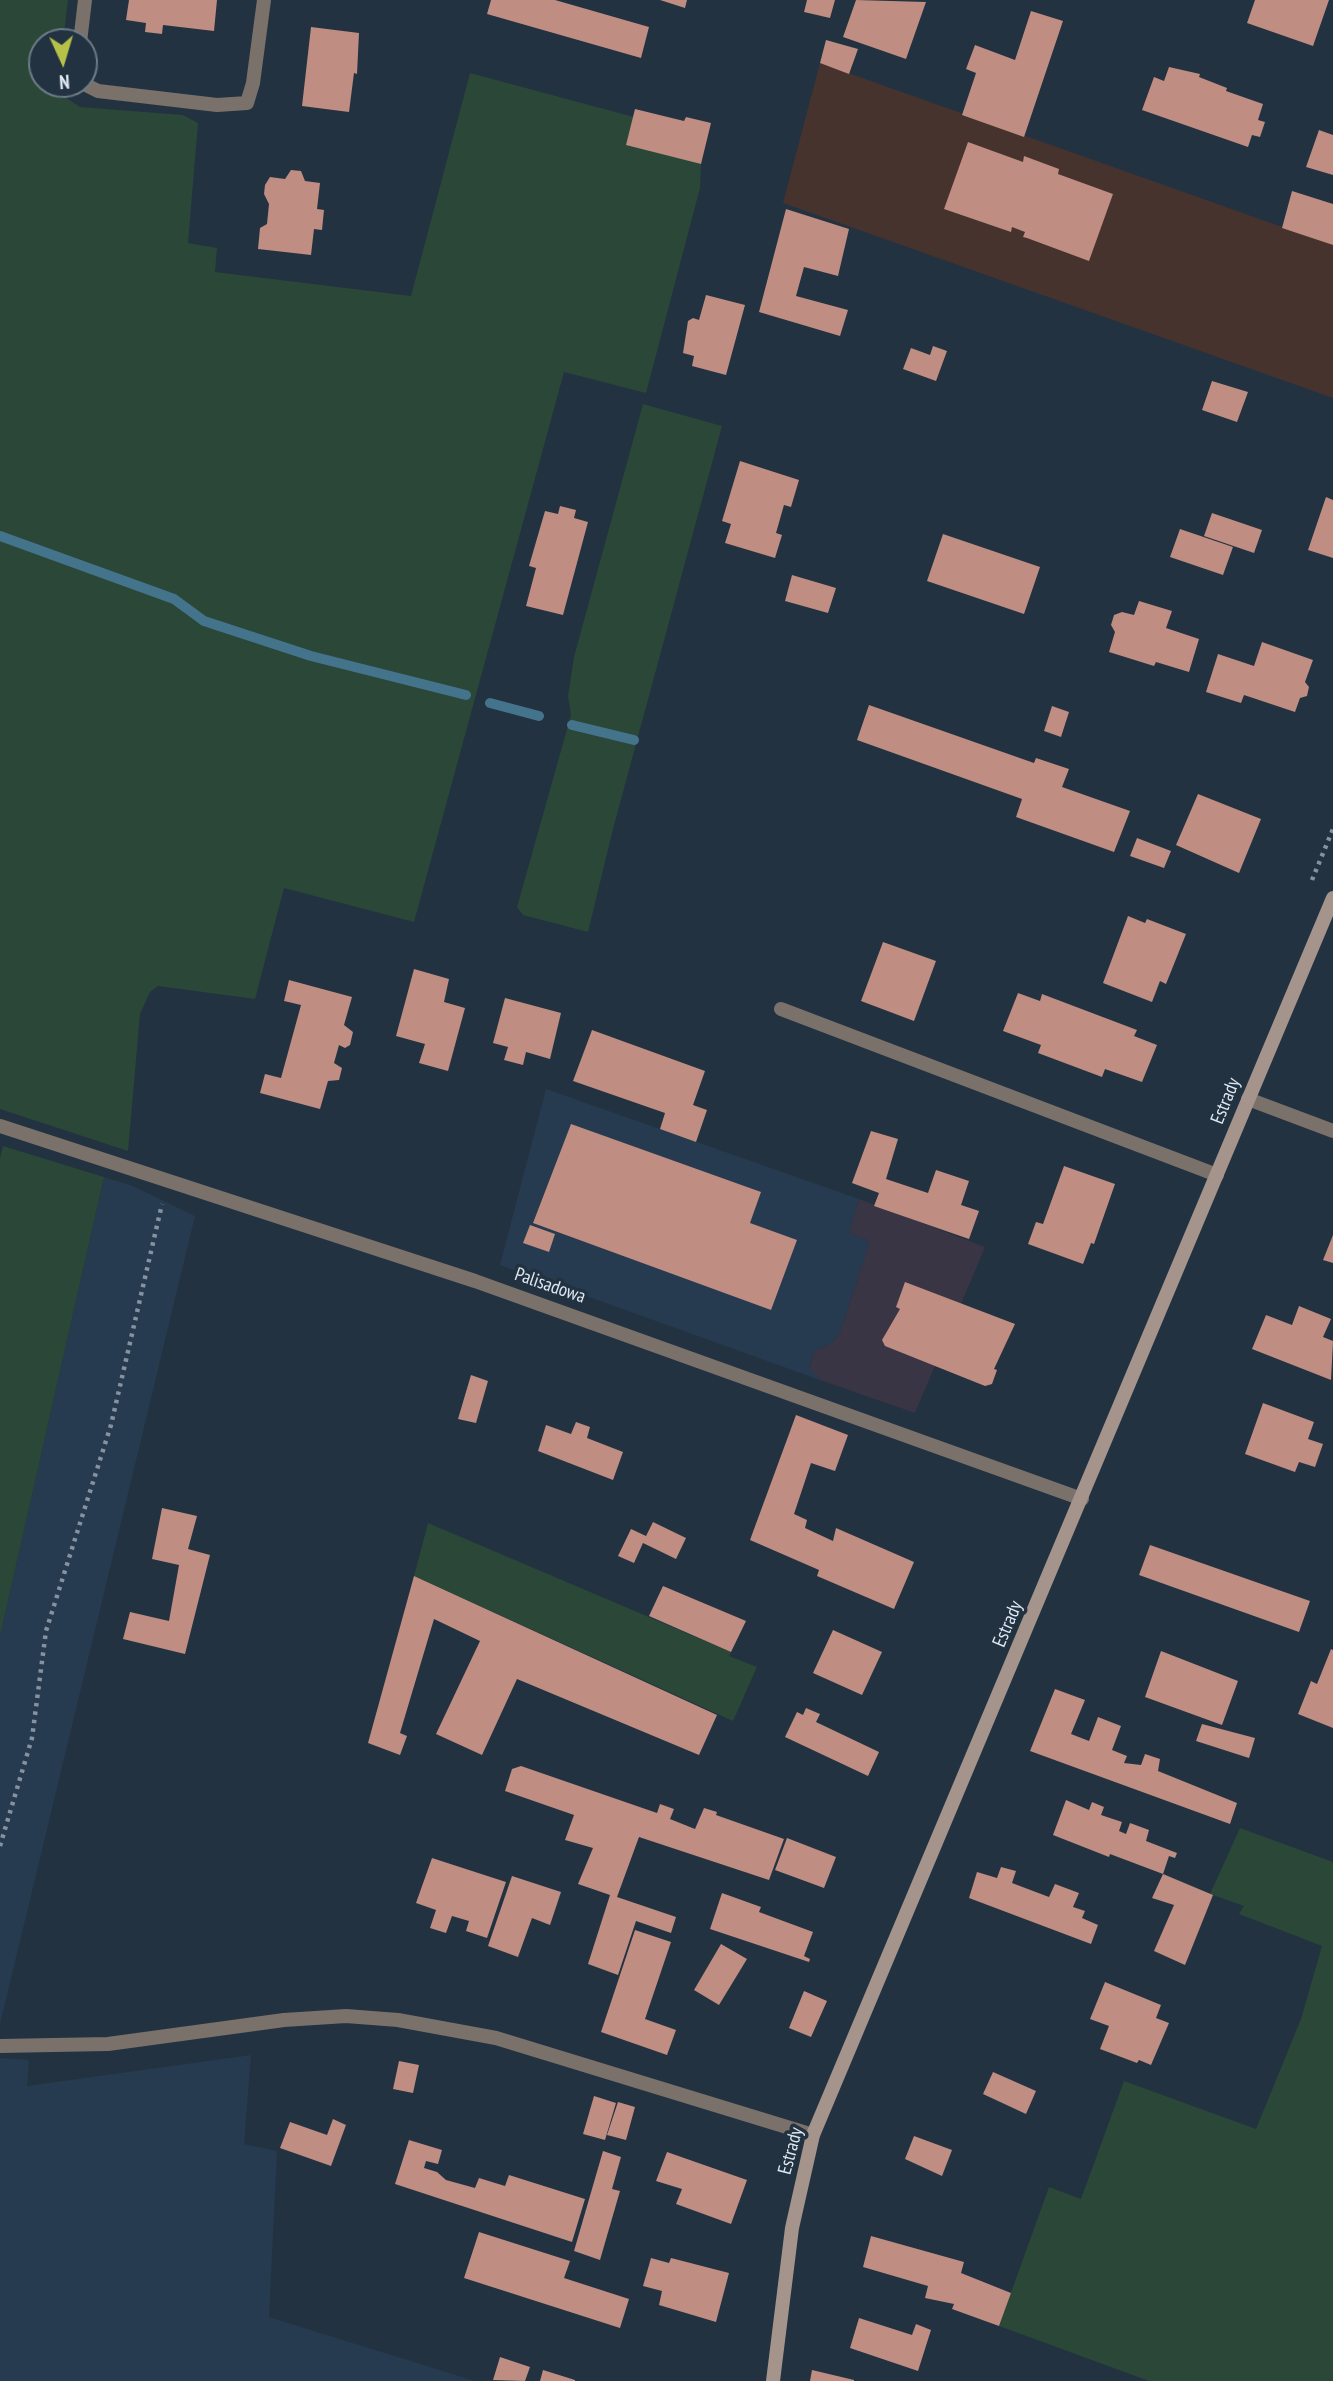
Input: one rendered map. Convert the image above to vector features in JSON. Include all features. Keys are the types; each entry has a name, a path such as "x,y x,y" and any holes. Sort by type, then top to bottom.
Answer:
{"main road":[{"name":"Estrady","path":"773,2381 792,2228 813,2135 1333,898"}],"street":[{"path":"82,28 85,0"},
{"path":"98,91 217,106 247,103 253,83 264,0"},
{"path":"781,1009 1217,1175"},
{"path":"1248,1099 1333,1131"},
{"name":"Palisadowa","path":"0,1126 542,1304 1082,1499"},
{"path":"0,2046 108,2044 296,2019 345,2016 398,2020 496,2038 813,2135"}],"path":[{"path":"0,1846 32,1738 46,1630 111,1425 168,1179"}],"shaded area":[{"path":"820,63 1333,245 1333,398 783,203"},
{"path":"546,1089 859,1199 849,1233 870,1241 839,1335 832,1343 815,1351 809,1366 820,1380 500,1265"},
{"path":"104,1177 133,1186 195,1216 0,2024 0,1636"},
{"path":"859,1199 985,1247 915,1413 820,1380 809,1367 815,1351 832,1343 839,1335 870,1241 849,1233"},
{"path":"251,2055 244,2144 277,2151 269,2317 475,2381 0,2381 0,2058 29,2060 27,2086"}],"green space":[{"path":"0,0 68,0 65,28 28,28 28,98 66,98 80,107 183,115 198,123 188,243 217,248 215,272 411,296 470,73 634,117 676,157 701,164 700,188 646,393 564,372 414,922 284,888 255,999 158,986 150,992 140,1014 128,1151 0,1109"},
{"path":"643,404 722,426 613,829 588,932 523,915 517,907 571,715 568,696 574,657"},
{"path":"3,1146 104,1177 0,1636 0,1158"},
{"path":"428,1523 731,1652 729,1656 757,1667 733,1721 414,1576"},
{"path":"1240,1828 1333,1862 1333,2381 1149,2381 999,2326 1049,2187 1081,2199 1124,2081 1256,2129 1301,2019 1322,1946 1239,1914 1244,1906 1210,1894"}],"building":[{"path":"129,0 217,0 214,31 163,25 162,34 145,32 146,23 126,20"},
{"path":"491,0 555,0 649,27 641,58 487,14"},
{"path":"660,0 687,0 685,8"},
{"path":"807,0 835,0 830,18 804,12"},
{"path":"856,0 926,2 906,59 843,37"},
{"path":"1255,0 1329,0 1313,46 1247,23"},
{"path":"1031,11 1063,21 1024,137 962,115 976,73 966,69 975,45 1015,60"},
{"path":"311,27 359,33 357,74 354,73 349,112 302,106"},
{"path":"826,40 858,49 849,74 820,63"},
{"path":"1169,67 1200,74 1199,77 1227,88 1226,91 1263,104 1258,120 1265,122 1260,137 1252,135 1248,147 1142,110 1154,77 1164,81"},
{"path":"635,109 684,121 686,117 711,123 701,164 626,145"},
{"path":"1319,130 1333,135 1333,175 1306,167"},
{"path":"968,142 1023,162 1024,156 1059,169 1058,174 1113,194 1089,261 1023,237 1025,232 1012,227 1011,232 944,209"},
{"path":"291,170 301,171 305,181 320,183 317,209 324,210 322,230 314,229 311,255 258,249 260,228 267,224 269,204 264,194 265,185 270,177 285,179"},
{"path":"1292,191 1333,204 1333,245 1282,228"},
{"path":"786,209 849,229 838,276 804,267 796,296 848,310 840,336 759,312"},
{"path":"706,295 745,305 726,375 692,366 694,356 683,353 688,321 693,318 699,320"},
{"path":"933,346 947,351 936,381 903,369 911,348 930,355"},
{"path":"1212,381 1248,392 1237,422 1202,410"},
{"path":"740,461 799,480 791,507 784,505 776,533 782,535 775,558 725,543 731,524 722,521"},
{"path":"1326,497 1333,500 1333,558 1308,550"},
{"path":"560,506 576,510 574,518 588,522 563,615 526,606 536,568 529,566 545,511 558,514"},
{"path":"1212,513 1262,530 1254,553 1204,536"},
{"path":"1180,529 1233,547 1223,575 1170,557"},
{"path":"943,534 1040,567 1024,614 927,581"},
{"path":"792,575 836,588 828,613 785,601"},
{"path":"1139,601 1172,611 1166,628 1199,639 1189,672 1156,662 1154,666 1109,652 1115,632 1111,625 1114,615 1122,612 1134,615"},
{"path":"1262,642 1313,660 1305,682 1309,687 1307,696 1300,698 1295,712 1244,695 1241,703 1206,692 1218,654 1254,666"},
{"path":"869,705 1034,763 1036,758 1069,769 1062,787 1130,811 1114,852 1016,817 1022,799 857,740"},
{"path":"1052,706 1069,712 1061,737 1044,731"},
{"path":"1198,794 1261,819 1239,873 1176,845"},
{"path":"1137,838 1171,851 1164,868 1130,856"},
{"path":"1128,916 1145,923 1147,919 1186,934 1166,984 1160,981 1152,1002 1103,983"},
{"path":"883,942 936,961 914,1021 861,1001"},
{"path":"414,969 449,979 444,1002 465,1008 448,1071 419,1063 425,1044 396,1036"},
{"path":"289,980 352,997 344,1025 353,1032 350,1045 345,1048 339,1045 334,1063 342,1068 339,1080 328,1081 320,1109 260,1093 265,1074 281,1078 301,1005 284,1001"},
{"path":"1018,993 1040,1001 1042,994 1137,1030 1134,1036 1157,1045 1142,1082 1105,1069 1102,1077 1038,1053 1041,1045 1003,1031"},
{"path":"505,998 561,1013 550,1059 526,1052 523,1065 504,1060 508,1047 493,1043"},
{"path":"592,1030 705,1071 693,1105 707,1110 696,1142 660,1129 665,1113 573,1081"},
{"path":"571,1124 761,1192 750,1223 797,1240 771,1310 533,1223"},
{"path":"871,1131 898,1139 886,1179 928,1193 936,1170 969,1181 961,1205 979,1211 969,1239 874,1206 879,1193 852,1183"},
{"path":"1064,1166 1115,1184 1094,1244 1091,1243 1083,1264 1028,1244 1036,1222 1043,1224"},
{"path":"530,1225 555,1234 549,1252 523,1243"},
{"path":"1333,1235 1333,1263 1323,1260"},
{"path":"905,1282 1015,1324 994,1369 997,1370 992,1384 985,1386 885,1346 882,1340 900,1309 896,1307"},
{"path":"1299,1306 1331,1319 1323,1337 1333,1341 1331,1380 1252,1349 1266,1315 1292,1325"},
{"path":"471,1375 488,1381 476,1423 458,1419"},
{"path":"1263,1403 1314,1422 1308,1439 1323,1444 1315,1467 1299,1462 1295,1472 1245,1454"},
{"path":"796,1415 848,1435 835,1471 811,1463 794,1514 807,1520 805,1528 833,1541 836,1528 914,1562 894,1609 817,1576 819,1570 750,1540"},
{"path":"576,1422 590,1427 587,1438 623,1452 613,1480 538,1451 546,1425 571,1434"},
{"path":"162,1508 197,1516 188,1549 210,1555 185,1654 123,1639 130,1612 169,1621 179,1565 152,1559"},
{"path":"653,1522 686,1538 676,1559 643,1543 634,1563 618,1556 631,1529 646,1536"},
{"path":"1150,1545 1310,1601 1299,1632 1139,1575"},
{"path":"414,1576 717,1715 699,1755 517,1679 482,1755 436,1734 480,1641 434,1619 400,1733 407,1736 400,1755 368,1743"},
{"path":"663,1586 746,1621 731,1652 649,1616"},
{"path":"833,1630 882,1652 862,1695 813,1673"},
{"path":"1331,1649 1333,1728 1298,1714 1311,1681 1317,1684"},
{"path":"1161,1651 1238,1681 1222,1725 1145,1697"},
{"path":"1055,1689 1085,1700 1071,1734 1089,1741 1098,1717 1121,1726 1112,1750 1127,1756 1124,1763 1141,1765 1145,1754 1160,1759 1158,1771 1237,1803 1230,1824 1030,1751"},
{"path":"806,1708 820,1714 816,1722 879,1752 868,1776 785,1737 797,1712 803,1715"},
{"path":"1202,1724 1255,1738 1249,1758 1196,1741"},
{"path":"521,1766 657,1813 660,1804 674,1809 670,1819 695,1829 704,1808 717,1812 716,1815 784,1839 769,1880 639,1837 617,1897 676,1917 671,1933 636,1921 618,1975 588,1964 610,1895 578,1884 593,1848 565,1840 574,1815 505,1791 512,1769"},
{"path":"1066,1800 1089,1810 1092,1802 1104,1807 1101,1815 1122,1822 1119,1831 1126,1834 1130,1823 1149,1830 1146,1841 1177,1853 1175,1858 1169,1856 1163,1874 1053,1835"},
{"path":"787,1838 836,1857 824,1888 775,1870"},
{"path":"432,1858 506,1882 487,1938 466,1931 469,1921 452,1916 446,1933 430,1928 436,1910 416,1903"},
{"path":"1001,1867 1016,1871 1012,1883 1049,1897 1055,1884 1079,1893 1073,1907 1085,1911 1082,1918 1098,1925 1091,1944 969,1898 977,1872 997,1878"},
{"path":"1163,1874 1213,1895 1185,1965 1154,1951 1174,1905 1152,1898"},
{"path":"512,1876 561,1892 550,1925 532,1918 518,1957 488,1946"},
{"path":"722,1893 761,1907 759,1912 813,1932 804,1956 810,1959 809,1962 710,1929"},
{"path":"635,1930 671,1942 645,2019 676,2030 667,2055 601,2032"},
{"path":"721,1944 747,1959 719,2005 694,1990"},
{"path":"1105,1982 1161,2005 1156,2018 1169,2023 1151,2065 1139,2060 1137,2063 1100,2049 1109,2026 1090,2019"},
{"path":"804,1991 827,2001 811,2037 789,2028"},
{"path":"399,2061 419,2065 413,2093 393,2089"},
{"path":"993,2072 1036,2091 1026,2114 983,2094"},
{"path":"594,2096 616,2103 605,2140 583,2134"},
{"path":"618,2102 635,2107 626,2140 607,2135"},
{"path":"333,2119 346,2125 331,2166 280,2148 290,2122 327,2135"},
{"path":"914,2136 952,2150 942,2176 905,2159"},
{"path":"409,2140 442,2150 438,2164 426,2161 424,2168 437,2172 446,2180 475,2188 479,2178 505,2186 509,2175 585,2199 572,2242 395,2184"},
{"path":"603,2151 621,2157 612,2189 620,2191 600,2260 574,2251"},
{"path":"667,2152 747,2180 731,2224 676,2204 682,2189 656,2181"},
{"path":"479,2232 570,2261 564,2278 629,2299 620,2328 464,2278"},
{"path":"871,2236 964,2262 961,2273 1011,2293 999,2326 952,2309 954,2304 925,2298 928,2286 863,2267"},
{"path":"651,2258 669,2263 671,2258 729,2273 716,2322 659,2305 662,2291 643,2286"},
{"path":"859,2318 912,2335 916,2324 931,2330 918,2371 850,2348"},
{"path":"500,2357 530,2367 525,2381 493,2380"},
{"path":"543,2370 575,2380 575,2381 540,2381"},
{"path":"812,2370 854,2380 854,2381 810,2381"}],"waterway":[{"path":"0,536 174,599 204,621 311,656 466,695"},
{"path":"490,703 539,716"},
{"path":"572,725 634,740"}]}
